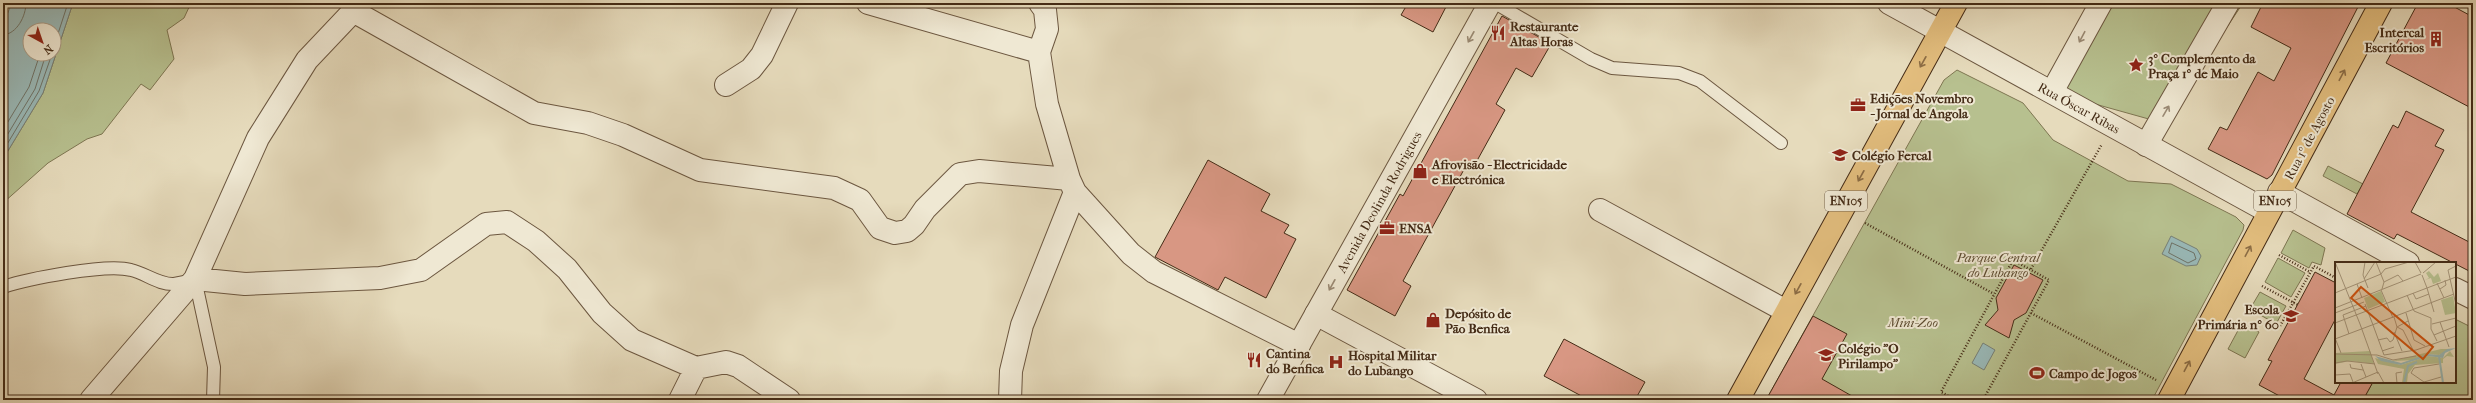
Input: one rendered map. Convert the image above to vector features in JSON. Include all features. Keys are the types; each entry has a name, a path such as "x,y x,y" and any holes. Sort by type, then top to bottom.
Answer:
{"main road":[{"name":"EN105","path":"1738,400 1956,3"},
{"name":"Rua 1º de Agosto","path":"2165,392 2269,212 2381,3"}],"street":[{"path":"726,86 751,70 762,55 787,3"},
{"path":"868,3 1039,52"},
{"path":"1040,3 1045,10 1047,28 1039,52 1047,104 1072,186 1131,254 1154,272 1299,345"},
{"name":"Avenida Deolinda Rodrigues","path":"1268,400 1490,3"},
{"name":"Rua Óscar Ribas","path":"1889,3 2269,212"},
{"path":"2052,92 2101,3"},
{"path":"2146,145 2228,3"},
{"path":"91,400 195,279 258,138 307,60 357,7 534,113 588,122 623,135 700,170 834,188 860,200 880,228 895,233 907,231 914,225 924,209 960,174 978,171 1072,186"},
{"path":"1010,400 1011,371 1022,325 1072,186"},
{"path":"2280,192 2406,262"},
{"path":"1600,210 1786,311"},
{"path":"195,279 245,284 380,278 421,270 486,224 507,222 536,241 567,268 602,313 632,340 696,368 726,362 738,366 789,400"},
{"path":"2456,290 2473,298"},
{"path":"1316,314 1476,400"},
{"path":"680,400 696,368"}],"lane":[{"path":"1495,3 1591,59 1612,68 1679,73 1700,81 1780,143"},
{"path":"3,287 24,280 108,268 130,269 160,282 173,284 195,279 214,367 213,400"}],"path":[{"path":"2031,269 2103,142"},
{"path":"1865,223 1994,294"},
{"path":"2279,255 2310,272"},
{"path":"1956,400 1941,392 2013,260 2049,280 1983,400"},
{"path":"2280,326 2314,266 2335,277"},
{"path":"2262,286 2298,305"},
{"path":"2031,313 2165,392"}],"green space":[{"path":"73,3 191,3 184,18 167,30 174,59 150,90 141,84 102,134 87,139 48,163 3,203 3,159 43,93 53,62 62,62 62,36"},
{"path":"2099,3 2243,3 2163,123 2052,92"},
{"name":"Parque Central do Lubango","path":"1957,70 2023,103 2053,140 2128,181 2171,184 2236,217 2244,225 2243,230 2152,400 1766,400 1944,80"},
{"path":"2328,166 2363,184 2357,194 2323,176"},
{"path":"2293,230 2325,248 2321,265 2312,262 2309,268 2281,253"},
{"path":"2278,258 2305,273 2291,297 2265,282"},
{"path":"2260,292 2286,306 2276,324 2250,309"},
{"path":"2456,320 2473,328 2473,392 2469,400 2363,400 2372,383 2456,383"},
{"path":"2242,323 2259,332 2245,358 2228,349"}],"water":[{"path":"12,3 73,3 62,36 62,22 22,22 22,62 53,62 43,93 3,159 3,24"},
{"path":"2171,236 2197,249 2201,256 2197,265 2186,266 2162,254"},
{"path":"1983,343 1995,350 1984,370 1972,363"}],"building":[{"path":"1408,3 1448,3 1433,32 1401,15"},
{"path":"2263,3 2360,3 2272,175 2267,179 2208,149 2220,127 2227,130 2258,72 2274,81 2291,48 2251,27"},
{"name":"Intercal Escritórios","path":"2418,3 2447,3 2473,17 2473,109 2386,63"},
{"path":"1502,16 1551,44 1532,77 1516,68 1496,104 1505,110 1473,168 1467,164 1403,281 1411,286 1395,316 1347,290 1400,194 1403,196"},
{"path":"2406,111 2444,130 2435,146 2444,150 2411,212 2473,244 2473,273 2456,264 2456,262 2452,262 2397,234 2394,239 2347,214 2393,125 2398,128"},
{"path":"1208,160 1270,194 1261,211 1289,225 1284,233 1296,239 1266,298 1225,277 1218,290 1155,257"},
{"path":"2014,265 2043,280 2026,313 2014,320 2009,338 1985,325 1998,310 1996,298"},
{"path":"2315,272 2335,282 2335,320 2304,379 2334,395 2340,383 2372,383 2363,400 2287,400 2259,385 2272,361 2268,360"},
{"path":"1813,316 1847,334 1822,379 1859,400 1766,400"},
{"path":"1564,339 1645,382 1635,400 1589,400 1544,376"}],"place":[{"name":"Restaurante Altas Horas","path":"1498,33"},
{"name":"Intercal Escritórios","path":"2436,39"},
{"name":"3º Complemento da Praça 1º de Maio","path":"2136,65"},
{"name":"Edições Novembro - Jornal de Angola","path":"1858,105"},
{"name":"Colégio Fercal","path":"1840,155"},
{"name":"Afrovisão - Electricidade e Electrónica","path":"1420,171"},
{"name":"ENSA","path":"1387,228"},
{"name":"Escola Primária nº 60","path":"2291,316"},
{"name":"Depósito de Pão Benfica","path":"1433,320"},
{"name":"Colégio \"O Pirilampo\"","path":"1826,355"},
{"name":"Cantina do Benfica","path":"1254,360"},
{"name":"Hospital Militar do Lubango","path":"1336,362"},
{"name":"Campo de Jogos","path":"2037,373"}],"park label":[{"name":"Mini-Zoo","path":"1913,322"}]}
